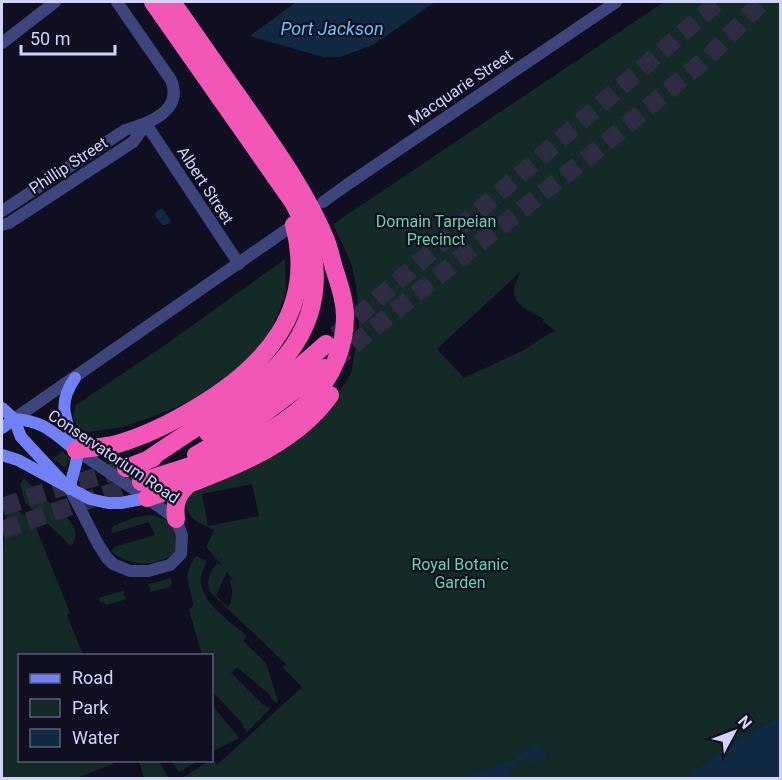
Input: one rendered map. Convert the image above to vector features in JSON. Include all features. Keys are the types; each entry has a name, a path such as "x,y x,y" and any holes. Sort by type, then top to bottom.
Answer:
{"highway":[{"path":"153,2 274,176 293,223 315,245 346,283 353,312 350,350 340,380 328,398 290,434 268,448 237,464 190,483 176,500 176,519"},
{"path":"141,478 214,415 253,387 281,362 308,320 313,299 315,270 315,245 309,205 287,168 172,2"},
{"path":"76,450 117,444 165,426 220,393 246,373 267,351 284,328 297,288 315,245"},
{"path":"141,478 216,458 247,444 261,437 294,413 311,400 320,389 336,363 342,343 345,317 341,291 315,245"},
{"path":"141,478 184,446 238,415 326,344"},
{"path":"141,478 216,445 247,426 324,368"},
{"path":"141,478 190,483"}],"main road":[{"path":"70,489 71,477 77,460 64,411 66,393 75,378"},
{"path":"2,408 14,420 21,437 70,489"},
{"path":"2,428 14,420"},
{"name":"Conservatorium Road","path":"14,420 40,424 76,450"},
{"path":"2,455 18,460 90,499 108,503 122,503 141,478"}],"street":[{"path":"2,43 55,2"},
{"name":"Phillip Street","path":"2,211 125,130 146,124 163,113 169,106 175,90 171,80 117,2"},
{"name":"Macquarie Street","path":"323,202 616,2"},
{"name":"Phillip Street","path":"2,225 9,223 133,142 146,124"},
{"name":"Albert Street","path":"146,124 239,264"},
{"path":"14,420 289,228"},
{"name":"Conservatorium Road","path":"70,489 112,564 125,570 139,572 170,565 181,554 182,533 176,519 141,478 90,461 76,450"}],"green space":[{"name":"Royal Botanic Garden","path":"664,2 780,2 780,717 731,744 686,778 182,778 206,763 215,761 217,765 302,687 282,667 287,665 210,592 208,580 210,573 218,563 222,565 206,547 214,530 199,523 191,516 185,502 190,493 241,473 266,457 332,402 351,374 359,326 357,292 352,265 333,224","holes":["520,272 514,289 520,304 544,319 543,322 556,331 524,350 464,378 437,349","252,484 259,516 208,526 202,494","227,571 233,580 230,581 232,594 228,607 216,596"]},
{"path":"285,259 286,293 272,328 262,344 233,377 170,410 123,427 88,432 77,427 73,416 76,405 168,343"},
{"path":"62,451 70,458 65,468 54,459"},
{"path":"24,478 71,523 75,530 75,538 71,546 25,502 20,484"},
{"path":"15,509 26,516 36,528 70,613 67,615 83,654 18,654 18,762 117,762 77,778 2,778 2,552 7,514"},
{"path":"151,515 175,526 177,544 172,555 155,562 136,563 111,551 114,547 155,535 149,522 113,533 111,531 113,526 136,517"},
{"path":"196,556 207,561 201,579 205,596 217,611 247,636 243,641 266,663 278,701 276,703 237,667 231,673 263,705 271,708 247,732 243,724 213,692 213,654 202,654 189,610 193,606 188,584 188,574"},
{"path":"170,578 172,583 170,587 150,592 150,587 147,585"},
{"path":"125,590 123,594 127,599 106,605 103,602 100,603 99,598"},
{"path":"213,706 239,738 213,751"},
{"path":"139,762 160,762 169,778 144,778"},
{"path":"173,762 196,762 179,772"}],"water":[{"name":"Port Jackson","path":"296,2 435,2 373,45 340,57 323,57 250,36"},
{"path":"162,208 171,221 166,225 162,225 155,215"},
{"path":"780,717 780,778 686,778 731,744"},
{"path":"537,743 546,751 546,757 539,762 522,760 506,778 468,778 513,760"}],"tunnel":[{"path":"336,335 718,2"},
{"path":"332,362 602,146 709,56 762,2"},
{"path":"2,507 126,468"},
{"path":"2,530 141,482"}],"park label":[{"name":"Domain Tarpeian Precinct","path":"436,230"}]}
